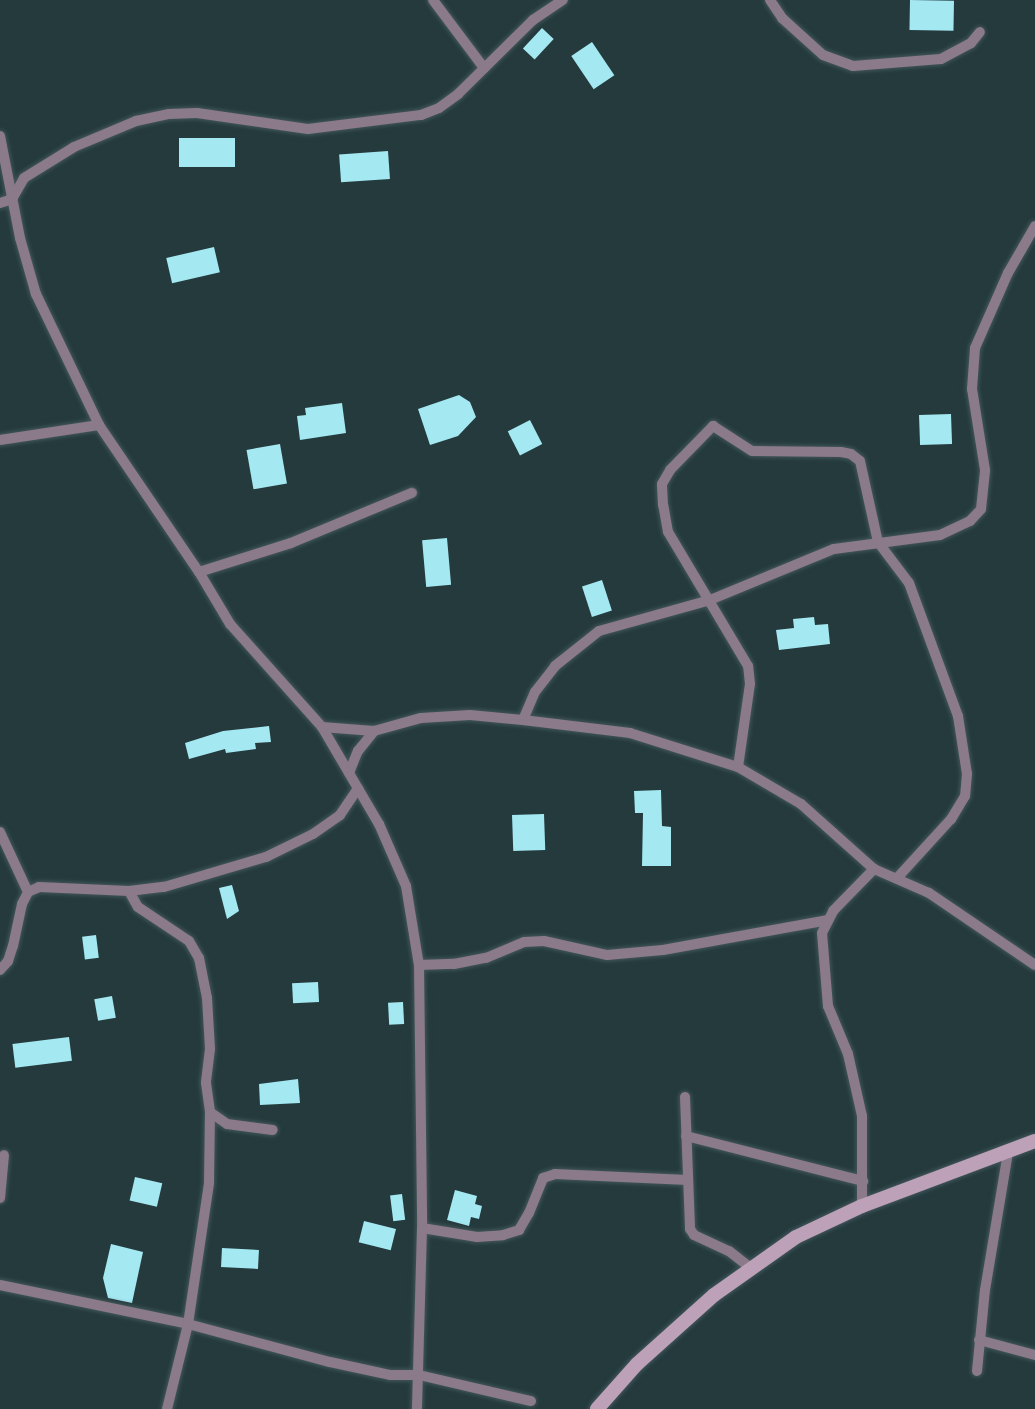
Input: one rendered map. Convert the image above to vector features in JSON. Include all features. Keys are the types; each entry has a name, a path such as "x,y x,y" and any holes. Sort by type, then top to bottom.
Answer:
{"street":[{"path":"433,0 484,68"},
{"path":"0,203 12,199 24,178 98,135 169,114 197,113 308,129 421,116 439,108 533,20 563,0"},
{"path":"770,0 782,18 823,55 853,66 941,59 971,43 980,32"},
{"path":"0,136 12,199 36,294 99,425 199,572 230,624 322,727 380,824 407,886 419,965 422,1228 417,1409"},
{"path":"7,172 24,178"},
{"path":"523,719 535,692 555,666 599,631 710,600 834,549 940,535 970,521 981,509 985,470 984,444 972,389 975,348 1009,273 1035,226"},
{"path":"0,440 99,425"},
{"path":"738,767 750,684 748,666 668,532 662,484 708,428 717,427 752,451 851,454 860,461 878,542 909,583 958,716 967,774 965,796 951,819 898,877"},
{"path":"199,572 291,543 412,494"},
{"path":"322,727 374,731 421,718 470,715 523,719 630,733 738,767 801,804 874,869 898,877 929,893 1035,965"},
{"path":"349,773 358,751 374,731"},
{"path":"0,970 8,961 22,904 28,892 39,887 129,891 164,887 266,857 313,834 340,816 358,788"},
{"path":"0,832 28,892"},
{"path":"862,1206 862,1116 848,1054 828,1006 822,944 828,920 874,869"},
{"path":"129,891 138,907 189,941 199,958 207,998 210,1049 206,1083 210,1112 209,1183 188,1324 167,1409"},
{"path":"419,965 454,964 486,958 524,942 544,941 607,955 663,950 828,920"},
{"path":"685,1097 690,1229 694,1236 729,1251 751,1268"},
{"path":"210,1112 227,1124 273,1130"},
{"path":"686,1136 863,1181"},
{"path":"597,1409 647,1356 714,1294 796,1237 862,1206 1035,1141"},
{"path":"977,1371 979,1340 1008,1152"},
{"path":"0,1198 4,1155"},
{"path":"422,1228 477,1237 503,1235 519,1230 543,1178 555,1174 688,1180"},
{"path":"0,1285 188,1324 330,1362 390,1375 419,1376 531,1401"},
{"path":"979,1340 1035,1355"}],"building":[{"path":"910,0 954,1 953,31 909,30"},
{"path":"542,28 554,39 535,59 523,48"},
{"path":"592,42 614,75 594,89 571,56"},
{"path":"179,138 235,138 235,167 179,167"},
{"path":"388,151 390,179 341,182 339,154"},
{"path":"214,247 220,272 172,283 166,258"},
{"path":"459,395 470,402 476,417 458,436 430,445 418,409"},
{"path":"342,403 346,433 300,440 297,416 306,415 305,408"},
{"path":"951,414 952,444 920,445 919,415"},
{"path":"530,420 542,444 520,455 508,431"},
{"path":"280,444 287,483 253,489 247,450"},
{"path":"447,538 451,585 426,587 422,540"},
{"path":"602,580 612,610 592,617 582,586"},
{"path":"814,617 815,625 828,624 830,644 779,650 776,630 794,628 793,619"},
{"path":"269,726 271,742 255,743 256,749 226,753 225,749 189,759 185,743 223,731"},
{"path":"661,790 662,826 671,827 671,866 642,866 643,813 635,813 634,791"},
{"path":"544,814 545,850 513,851 512,815"},
{"path":"232,885 239,911 227,919 219,888"},
{"path":"96,935 99,958 85,960 82,937"},
{"path":"318,982 319,1002 293,1003 292,983"},
{"path":"112,996 116,1018 98,1021 94,999"},
{"path":"403,1002 404,1024 389,1025 388,1003"},
{"path":"69,1037 72,1061 15,1068 12,1044"},
{"path":"298,1079 300,1103 260,1105 259,1084"},
{"path":"135,1177 162,1183 157,1207 130,1200"},
{"path":"455,1190 477,1196 475,1204 482,1206 479,1219 471,1217 469,1226 447,1220"},
{"path":"402,1194 405,1220 393,1221 390,1195"},
{"path":"364,1221 396,1229 391,1250 359,1242"},
{"path":"111,1244 143,1252 132,1303 108,1298 103,1278"},
{"path":"222,1248 259,1250 258,1269 221,1267"}]}
